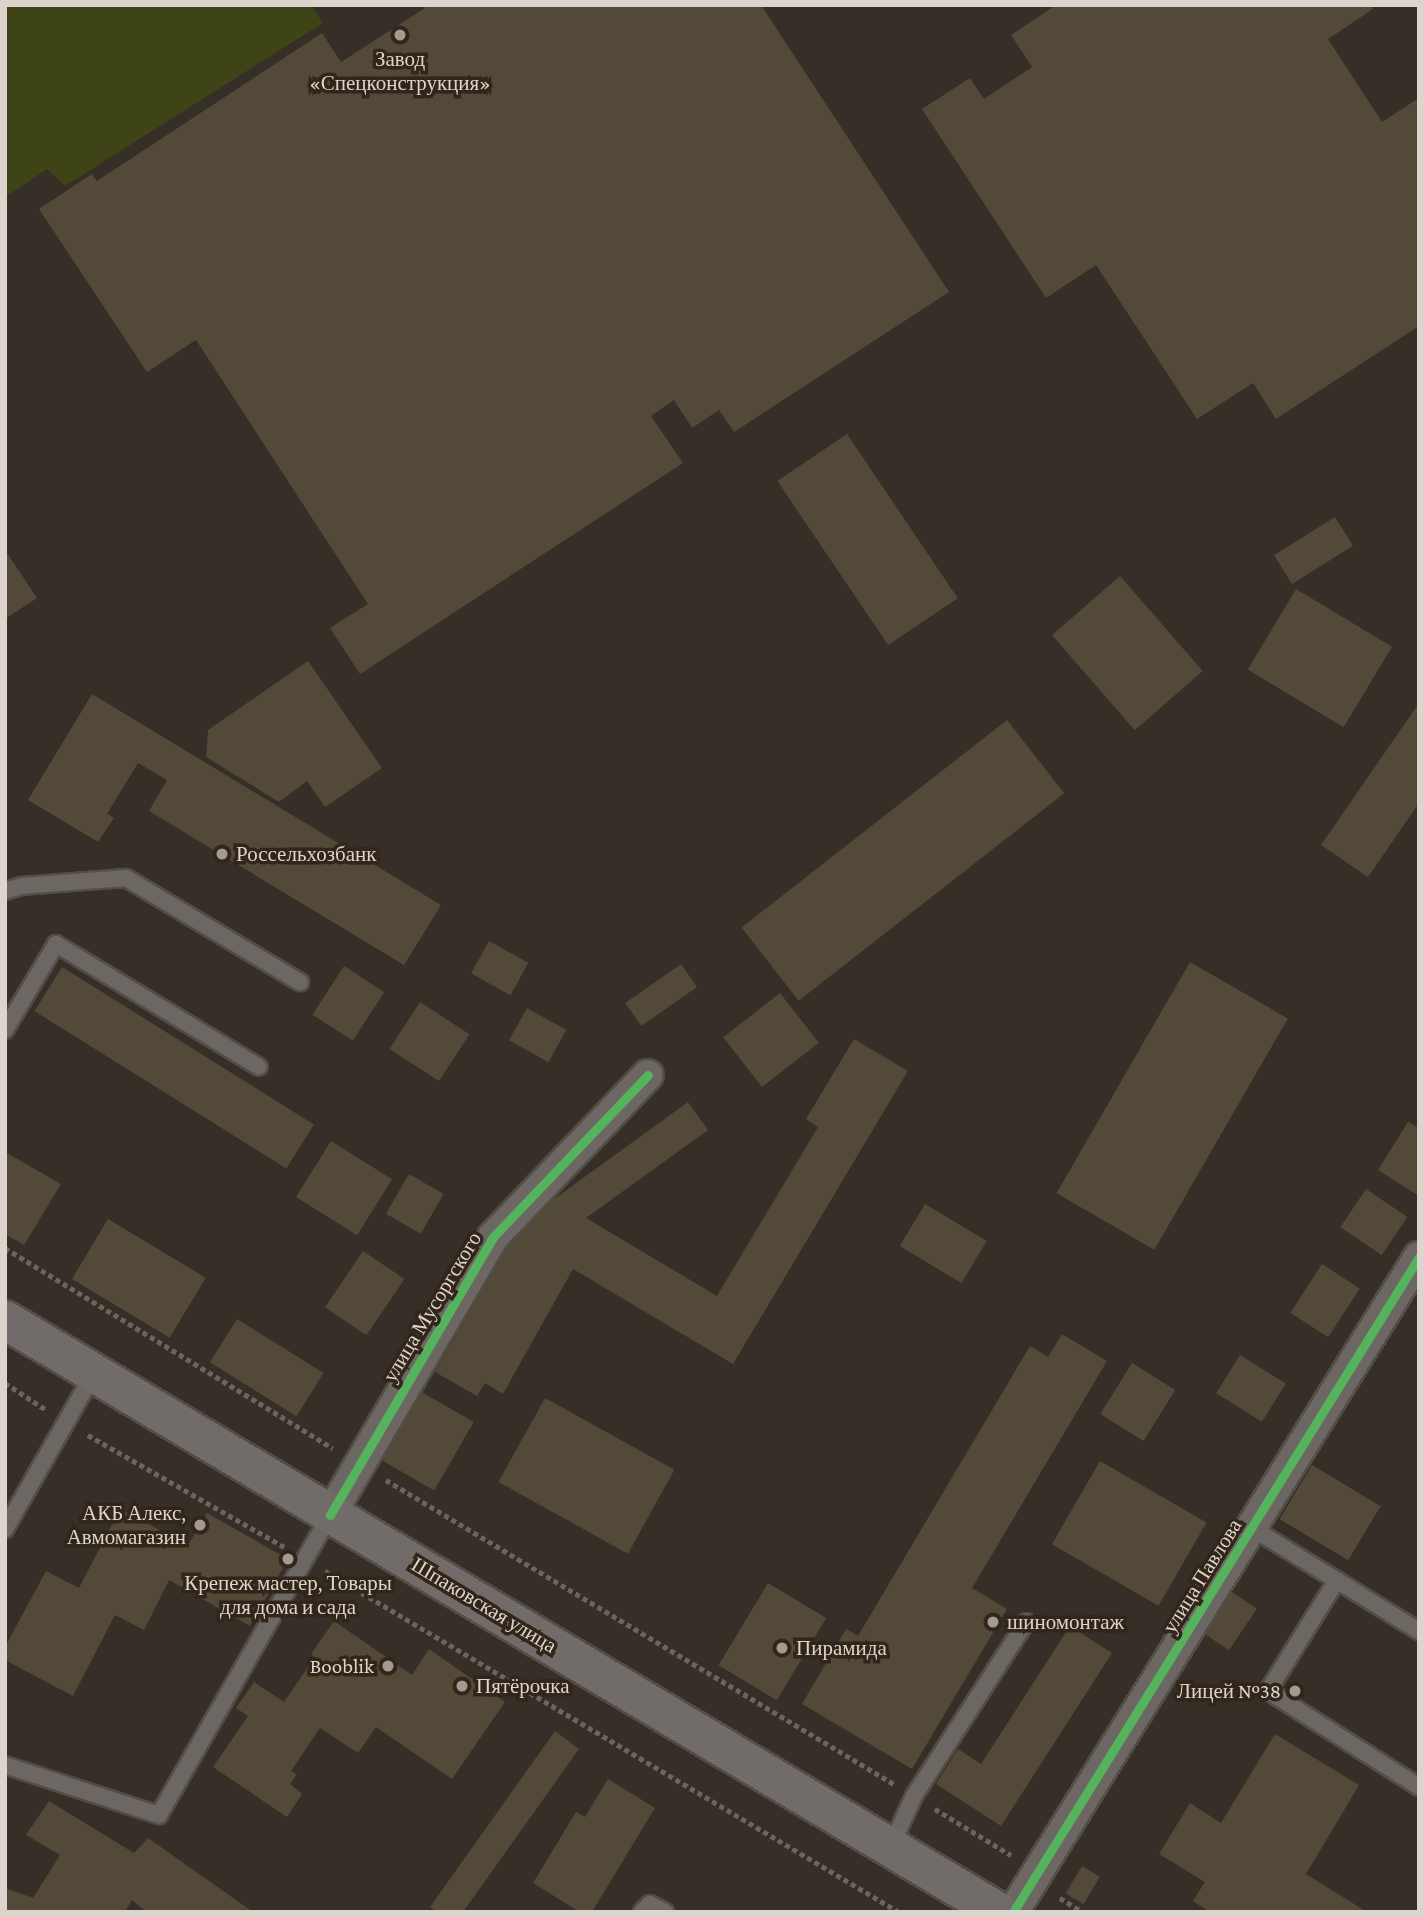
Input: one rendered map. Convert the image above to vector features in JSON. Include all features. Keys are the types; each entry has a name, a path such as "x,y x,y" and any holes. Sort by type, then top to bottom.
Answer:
{"main road":[{"name":"Шпаковская улица","path":"5,1320 999,1912"}],"street":[{"name":"улица Мусоргского","path":"330,1514 493,1237 648,1075"},
{"name":"улица Павлова","path":"1013,1912 1419,1257"}],"lane":[{"path":"5,891 21,886 126,878 300,982"},
{"path":"5,1030 56,944 258,1066"},
{"path":"5,1529 93,1373"},
{"path":"5,1765 159,1815 330,1514"},
{"path":"1252,1528 1419,1631"},
{"path":"1337,1580 1268,1691 1419,1787"},
{"path":"891,1846 914,1796 1026,1622"},
{"path":"642,1912 650,1904 665,1912"}],"path":[{"path":"5,1248 359,1464 508,1550 1009,1852 1060,1899 1082,1912"},
{"path":"5,1383 66,1422 305,1558 899,1912"}],"green space":[{"path":"5,5 311,5 323,23 65,186 47,169 5,197"}],"building":[{"path":"423,5 761,5 949,292 734,432 719,410 692,428 674,400 651,416 683,463 360,674 330,628 368,604 196,340 147,372 39,209 92,174 97,181 322,33 341,62 425,8"},
{"path":"1056,5 1370,5 1373,9 1328,39 1382,122 1419,98 1419,326 1276,419 1253,383 1197,419 1096,265 1046,298 922,109 970,78 984,99 1032,67 1011,35"},
{"path":"847,434 958,598 888,645 777,481"},
{"path":"1335,517 1353,546 1292,584 1274,555"},
{"path":"5,550 37,598 5,619"},
{"path":"1120,576 1203,671 1135,730 1052,635"},
{"path":"1296,589 1392,647 1344,727 1248,670"},
{"path":"308,661 382,768 325,807 307,781 279,802 206,757 208,730"},
{"path":"92,694 441,905 404,965 149,811 167,780 138,763 107,814 114,818 98,842 28,800"},
{"path":"1419,703 1419,803 1368,877 1321,845"},
{"path":"1007,720 1064,793 799,1001 741,927"},
{"path":"489,941 528,963 510,995 471,973"},
{"path":"1190,962 1288,1018 1154,1250 1056,1193"},
{"path":"681,964 697,987 641,1026 625,1003"},
{"path":"344,966 384,992 353,1041 312,1015"},
{"path":"62,967 314,1124 286,1168 34,1011"},
{"path":"780,993 819,1043 762,1087 723,1037"},
{"path":"420,1002 469,1034 439,1081 390,1049"},
{"path":"527,1008 566,1030 548,1062 509,1040"},
{"path":"854,1039 908,1071 733,1364 573,1269 503,1394 485,1383 477,1396 435,1372 521,1223 688,1102 708,1130 586,1218 717,1296 818,1127 806,1119"},
{"path":"1408,1122 1419,1128 1419,1196 1378,1170"},
{"path":"331,1141 392,1179 357,1235 296,1197"},
{"path":"5,1152 61,1184 24,1245 5,1234"},
{"path":"409,1174 444,1194 421,1234 386,1214"},
{"path":"1366,1189 1407,1217 1382,1255 1340,1227"},
{"path":"925,1204 987,1241 961,1283 900,1246"},
{"path":"108,1219 206,1278 170,1338 72,1279"},
{"path":"363,1251 404,1279 366,1335 325,1307"},
{"path":"1322,1264 1360,1289 1328,1337 1290,1313"},
{"path":"237,1319 324,1373 296,1416 210,1362"},
{"path":"1062,1334 1107,1361 972,1588 1007,1609 912,1769 802,1704 846,1629 858,1636 1030,1346 1048,1357"},
{"path":"1240,1355 1286,1384 1262,1422 1216,1393"},
{"path":"1132,1363 1175,1390 1143,1441 1100,1414"},
{"path":"420,1391 474,1422 434,1490 380,1459"},
{"path":"545,1398 674,1470 628,1554 498,1482"},
{"path":"1100,1461 1207,1522 1159,1606 1052,1544"},
{"path":"1312,1465 1381,1506 1348,1560 1280,1519"},
{"path":"120,1509 188,1545 207,1513 288,1559 250,1626 169,1580 144,1630 115,1615 73,1696 5,1660 5,1647 46,1571 79,1588"},
{"path":"768,1583 826,1618 777,1700 719,1665"},
{"path":"1232,1592 1257,1609 1229,1650 1204,1633"},
{"path":"334,1621 412,1675 429,1649 505,1702 452,1779 376,1727 358,1753 320,1728 291,1771 297,1774 290,1784 302,1794 287,1817 213,1767 248,1716 236,1708 254,1682 284,1702 315,1657 311,1654"},
{"path":"1070,1626 1112,1653 1001,1826 936,1784 958,1749 981,1764"},
{"path":"555,1731 579,1749 463,1912 437,1912 430,1907"},
{"path":"1275,1734 1359,1785 1306,1874 1367,1912 1210,1912 1193,1901 1205,1882 1159,1854 1190,1803 1221,1823"},
{"path":"608,1779 655,1808 592,1912 580,1912 533,1883 576,1812 585,1817"},
{"path":"49,1801 134,1853 148,1838 253,1912 147,1912 132,1900 125,1912 5,1912 5,1888 33,1898 60,1855 26,1835"},
{"path":"1082,1866 1100,1877 1084,1904 1066,1893"}],"cycle path":[{"path":"330,1515 493,1237 648,1075"},
{"path":"1013,1912 1419,1257"}],"place":[{"name":"Завод «Спецконструкция»","path":"400,35"},
{"name":"Россельхозбанк","path":"222,854"},
{"name":"АКБ Алекс, Авмомагазин","path":"200,1525"},
{"name":"Крепеж мастер, Товары для дома и сада","path":"288,1559"},
{"name":"шиномонтаж","path":"993,1622"},
{"name":"Пирамида","path":"782,1648"},
{"name":"Booblik","path":"388,1666"},
{"name":"Пятёрочка","path":"462,1686"},
{"name":"Лицей №38","path":"1295,1691"}]}
